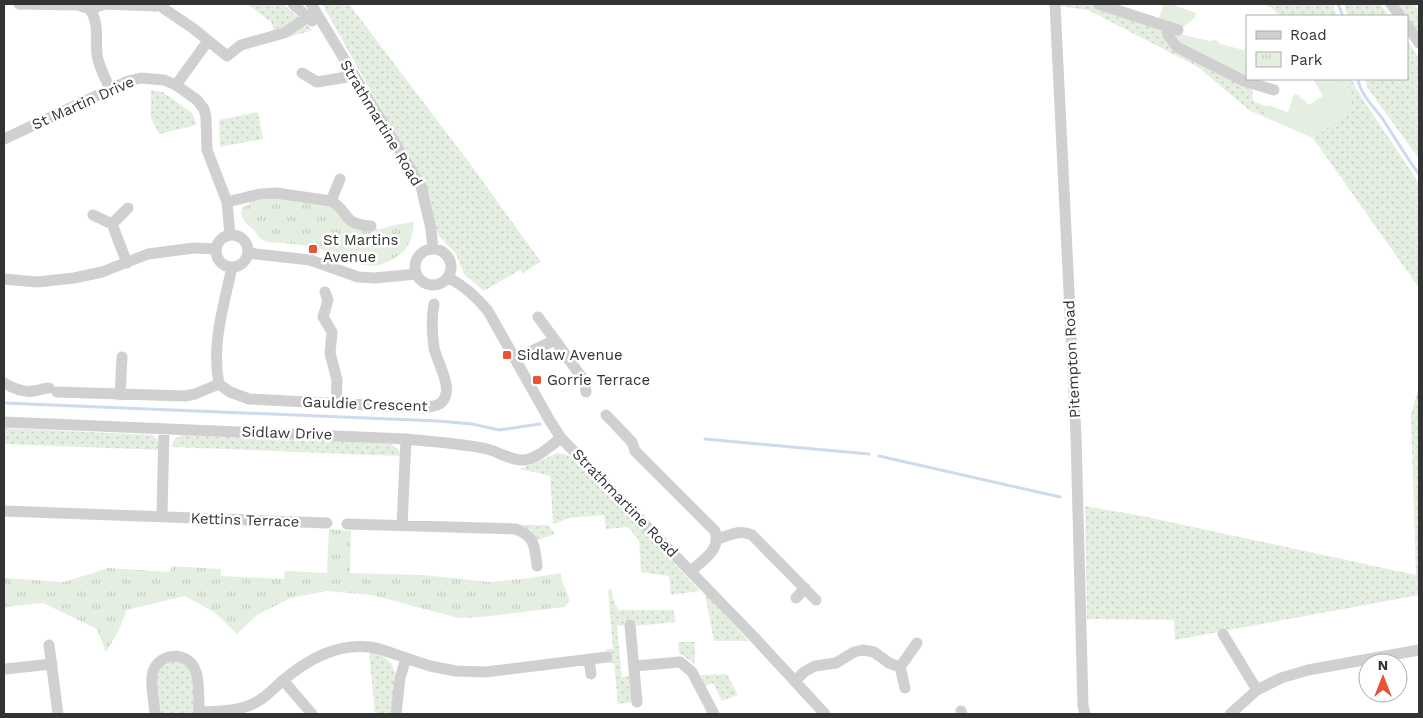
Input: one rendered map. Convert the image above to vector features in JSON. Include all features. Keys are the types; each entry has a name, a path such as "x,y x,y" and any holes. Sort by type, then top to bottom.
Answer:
{"street":[{"path":"19,4 78,5 90,9 106,4 160,7 194,30 227,56 242,45 284,33 308,17"},
{"path":"293,4 331,40"},
{"name":"Strathmartine Road","path":"311,4 331,40 421,186 431,229 433,249"},
{"name":"Pitempton Road","path":"1055,4 1076,436 1085,714"},
{"path":"1098,4 1173,29 1168,35 1177,47 1244,81 1274,90"},
{"path":"1391,4 1399,15"},
{"path":"90,9 95,18 97,28 99,63 110,89"},
{"path":"1408,26 1419,43"},
{"path":"176,85 208,41"},
{"path":"302,73 312,85 353,76"},
{"name":"St Martin Drive","path":"5,137 128,81 140,78 164,80 176,85 197,100 204,109 207,150 227,202 230,235"},
{"path":"331,201 340,179"},
{"path":"227,202 260,194 276,193 331,201 336,203 351,222 371,226"},
{"path":"112,224 128,208"},
{"path":"93,215 112,224 127,262"},
{"path":"230,235 242,238 248,247 248,253 241,265 232,267 226,266 218,260 216,249 221,240 230,235"},
{"path":"4,279 37,282 74,278 102,272 148,254 194,248 216,249"},
{"path":"427,250 439,250 448,259 450,265 448,277 444,281 434,285 423,283 416,274 415,268 418,257 427,250"},
{"path":"248,253 310,260 358,277 375,278 416,274"},
{"path":"6,384 20,384 33,392 40,388 90,394 185,396 219,384 218,333 232,267"},
{"name":"Strathmartine Road","path":"448,277 464,286 488,311 561,438 796,681 825,714"},
{"path":"325,292 328,300 323,317 332,332 330,352 337,380 336,404"},
{"name":"Gauldie Crescent","path":"219,384 230,392 249,399 426,408 438,406 445,399 447,390 434,347 431,320 434,304"},
{"path":"538,318 585,382 586,392"},
{"path":"515,359 555,340"},
{"path":"120,395 122,357"},
{"path":"606,415 632,442 635,451 715,531 718,539 716,548 691,572"},
{"name":"Sidlaw Drive","path":"4,422 406,439 489,449 524,460 537,456 561,438"},
{"path":"162,516 164,429"},
{"path":"402,526 406,439"},
{"name":"Kettins Terrace","path":"4,511 327,523"},
{"path":"347,524 516,529 527,533 534,544 537,566"},
{"path":"718,539 738,532 752,535 816,600"},
{"path":"796,598 805,588"},
{"path":"630,626 637,702"},
{"path":"1223,634 1256,690"},
{"path":"900,667 918,643"},
{"path":"49,645 58,714"},
{"path":"155,714 152,675 157,664 167,656 179,655 190,661 196,672 199,713 226,711 245,707 259,701 303,664 319,655 354,647 369,647 382,650 430,666 456,671 485,672 607,657"},
{"path":"796,681 804,672 816,666 836,663 854,652 863,650 874,652 889,663 900,667"},
{"path":"1230,714 1256,690 1280,678 1308,670 1419,650"},
{"path":"396,714 400,678 406,658"},
{"path":"589,659 590,674"},
{"path":"634,666 680,662 692,672 714,714"},
{"path":"5,669 52,664"},
{"path":"900,667 905,688"},
{"path":"283,680 312,714"}],"green space":[{"path":"247,4 283,4 313,30 275,41 272,23"},
{"path":"322,4 349,4 474,169 541,262 523,273 520,270 484,291 464,274 456,254 439,236 433,223 424,185"},
{"path":"1060,4 1086,4 1157,26 1164,30 1163,36 1252,87 1253,101 1268,107 1264,117 1249,110 1198,67 1088,10 1059,6"},
{"path":"1164,4 1177,4 1176,6 1196,13 1195,18 1183,27 1158,20"},
{"path":"1263,4 1333,4 1337,15 1278,15 1272,8"},
{"path":"1344,4 1380,4 1388,15 1348,15"},
{"path":"1398,4 1414,4 1419,11 1419,34 1408,18 1408,15 1406,15"},
{"path":"1177,33 1209,41 1216,40 1220,44 1244,50 1246,47 1246,78 1184,47 1176,36"},
{"path":"1408,42 1419,58 1419,159 1367,87 1365,80 1408,80"},
{"path":"1314,80 1340,80 1347,86 1353,108 1313,138 1264,117 1268,105 1288,112 1294,94 1299,95 1308,105 1323,96"},
{"path":"1340,80 1352,80 1419,183 1419,288 1313,138 1353,108 1347,86"},
{"path":"151,90 163,92 192,113 197,125 159,134 151,118"},
{"path":"258,112 263,139 220,147 219,120"},
{"path":"276,198 332,205 361,228 381,229 414,222 411,238 407,247 393,259 375,266 353,262 315,247 267,242 260,238 246,222 241,212 243,207 251,201"},
{"path":"1419,386 1419,595 1175,640 1174,620 1087,619 1085,506 1142,516 1416,575 1411,415"},
{"path":"4,428 153,435 158,441 161,450 4,444"},
{"path":"182,435 391,444 398,449 401,456 171,447 175,439"},
{"path":"558,453 568,455 603,488 700,591 671,595 669,576 641,572 639,540 628,527 606,529 604,515 568,518 555,524 553,523 550,476 520,469"},
{"path":"521,525 548,525 555,534 538,540 531,530"},
{"path":"329,529 351,531 350,573 424,575 490,582 561,573 563,584 570,600 565,607 459,618 371,595 326,591 291,598 257,615 237,634 214,612 185,596 127,610 118,632 106,652 97,629 43,603 4,607 4,578 64,582 108,568 170,572 172,566 221,569 221,576 284,579 285,571 327,573"},
{"path":"611,588 618,610 673,610 676,622 617,626 622,677 631,676 634,702 618,704 614,663 608,663 607,649 613,649 608,590"},
{"path":"705,594 749,641 714,641"},
{"path":"678,642 695,642 695,664 679,653"},
{"path":"369,652 386,658 394,668 391,714 375,714"},
{"path":"169,660 183,662 192,673 195,714 159,714 156,676 158,669"},
{"path":"727,674 738,695 722,701 713,683 705,686 700,675"}],"waterway":[{"path":"1338,4 1343,15"},
{"path":"1358,80 1364,95 1382,118 1419,174"},
{"path":"4,403 438,421 472,424 499,430 540,424"},
{"path":"705,439 869,454"},
{"path":"879,456 1060,497"}],"place":[{"name":"St Martins Avenue","path":"313,249"},
{"name":"Sidlaw Avenue","path":"507,355"},
{"name":"Gorrie Terrace","path":"537,380"}]}
